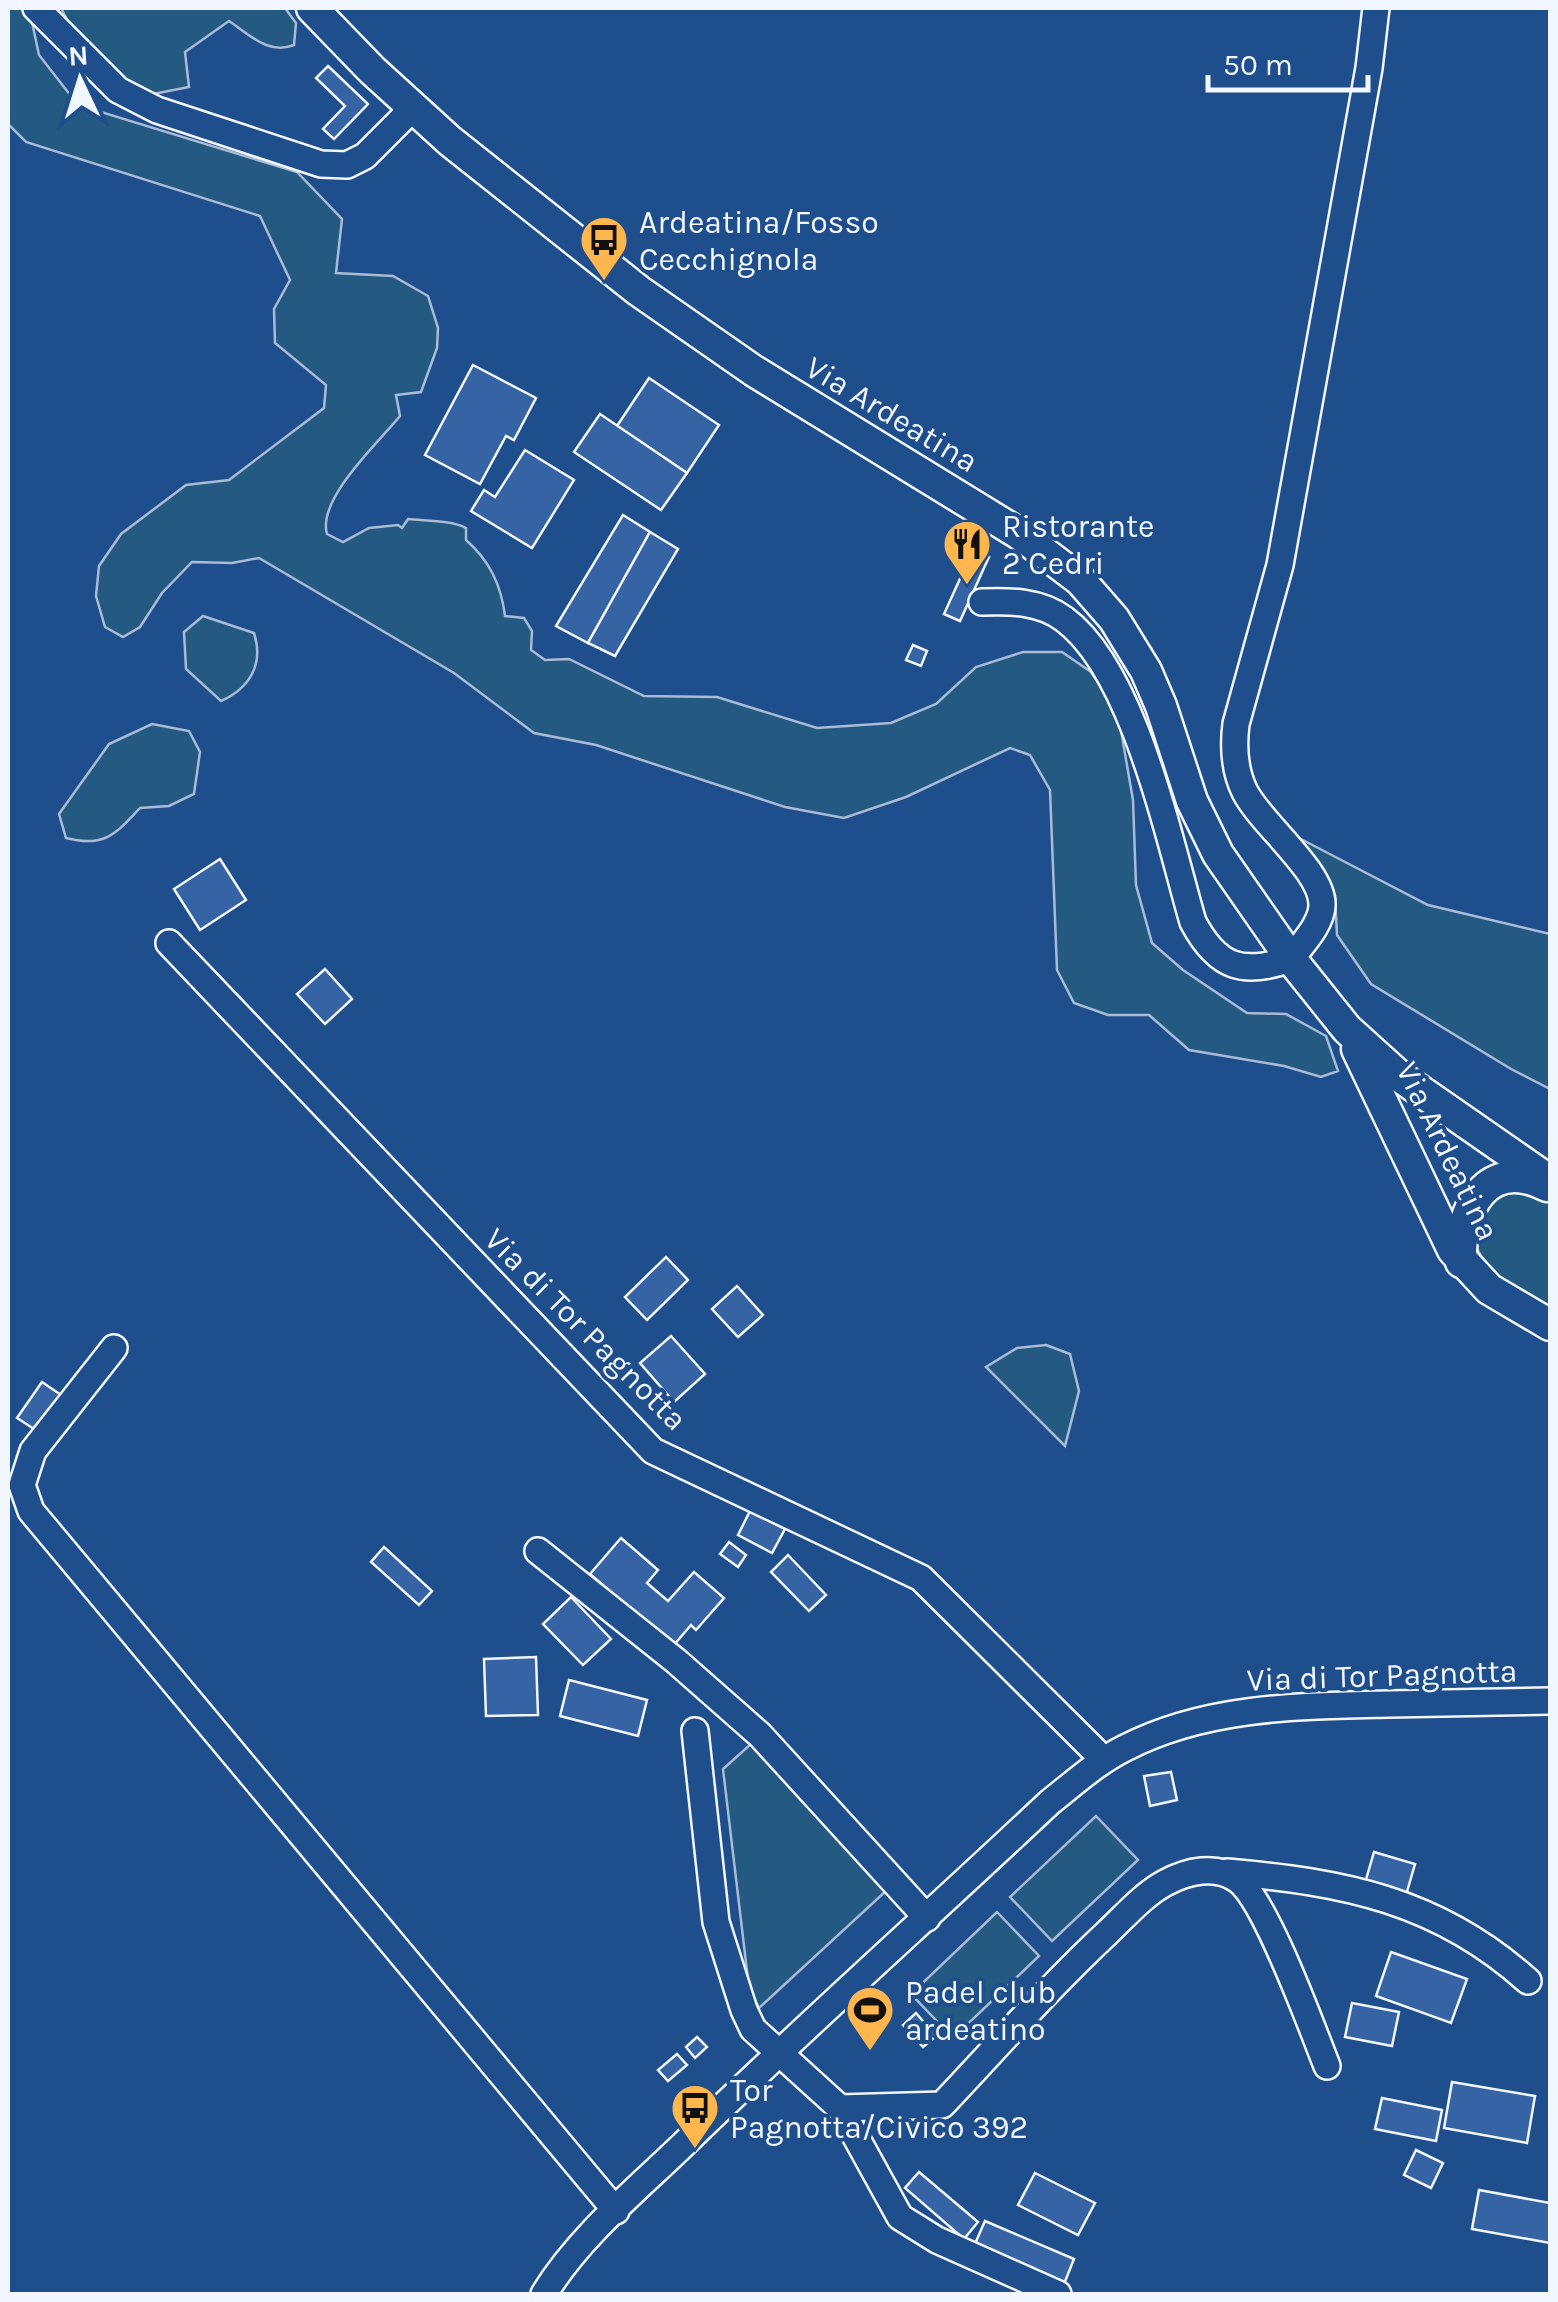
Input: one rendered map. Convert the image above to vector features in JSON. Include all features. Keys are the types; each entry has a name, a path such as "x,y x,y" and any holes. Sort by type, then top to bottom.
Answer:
{"main road":[{"name":"Via Ardeatina","path":"312,8 412,108 518,198 682,323 1018,533 1080,580 1114,620 1146,671 1192,801 1218,854 1291,959 1347,1029 1416,1090 1550,1185"},
{"name":"Via Ardeatina","path":"1347,1029 1461,1262 1500,1297 1550,1325"},
{"path":"1461,1262 1464,1220 1486,1187 1520,1177 1550,1185"}],"street":[{"path":"36,8 118,90 172,115 321,164 347,165 365,156 412,108"},
{"path":"982,602 1022,602 1045,608 1065,620 1107,672 1136,728 1194,922 1203,940 1230,964 1261,968 1291,959 1321,915 1321,891 1245,792 1233,748 1236,724 1280,566 1376,8"},
{"name":"Via di Tor Pagnotta","path":"168,944 653,1452 921,1578 1104,1760"},
{"path":"114,1348 33,1451 22,1484 31,1510 616,2211"},
{"path":"538,1551 676,1661 760,1735 927,1918"},
{"name":"Via di Tor Pagnotta","path":"544,2294 558,2272 616,2211 777,2054 1050,1802 1104,1760 1143,1739 1187,1723 1261,1710 1550,1701"},
{"path":"695,1732 716,1922 744,2010 754,2029 840,2108 900,2216 937,2240 1058,2294"},
{"path":"840,2108 942,2105 1075,1963 1150,1893 1186,1874 1222,1872 1307,1879 1378,1896 1479,1941 1528,1981"},
{"path":"1222,1872 1243,1884 1252,1895 1327,2066"}],"shaded area":[{"path":"8,8 29,8 39,55 78,105 297,172 342,219 336,273 393,276 428,296 438,328 437,348 421,392 396,395 400,416 340,488 326,520 327,534 343,542 369,528 402,528 408,519 460,525 466,528 466,540 493,574 505,616 524,618 532,631 531,650 545,660 569,659 644,696 717,697 817,728 891,723 936,704 976,667 1023,652 1062,652 1091,672 1118,713 1133,800 1136,885 1152,943 1183,970 1247,1013 1286,1014 1326,1036 1338,1071 1321,1077 1284,1066 1189,1050 1149,1015 1108,1015 1074,1003 1057,970 1050,790 1030,755 1010,748 906,797 844,818 785,807 596,745 534,733 454,673 259,558 232,563 192,562 162,593 140,627 123,637 105,627 96,596 99,566 121,534 186,485 229,480 324,408 326,385 275,343 274,309 290,280 260,216 26,142 8,124"},
{"path":"61,8 285,8 296,23 294,45 268,45 229,21 185,52 189,87 143,96 94,72"},
{"path":"203,616 254,633 257,644 256,665 247,682 221,701 186,669 184,632"},
{"path":"152,724 189,731 200,752 194,794 169,806 140,808 116,832 100,840 66,838 59,814 109,744"},
{"path":"1297,837 1428,905 1550,934 1550,1089 1371,984 1337,935 1335,896"},
{"path":"1533,1191 1550,1201 1550,1310 1495,1273 1473,1240 1494,1192"},
{"path":"1046,1345 1070,1354 1079,1391 1065,1446 986,1367 1017,1348"},
{"path":"752,1743 886,1891 759,2008 749,1988 723,1769"},
{"path":"1096,1816 1138,1860 1052,1941 1010,1897"},
{"path":"997,1912 1039,1956 953,2038 911,1994"}],"building":[{"path":"328,66 368,104 334,139 323,129 345,106 316,78"},
{"path":"473,365 536,398 514,440 506,436 480,484 425,455"},
{"path":"649,378 719,425 687,473 617,426"},
{"path":"600,414 687,473 661,510 574,452"},
{"path":"525,450 574,480 532,548 471,511 484,490 495,497"},
{"path":"623,515 650,532 588,643 556,626"},
{"path":"650,532 678,549 615,656 588,643"},
{"name":"Ristorante 2 Cedri","path":"973,550 989,557 960,621 944,614"},
{"path":"913,645 927,651 921,666 906,660"},
{"path":"220,859 246,900 200,930 174,889"},
{"path":"325,969 352,999 325,1024 297,994"},
{"path":"666,1257 688,1280 647,1320 625,1297"},
{"path":"737,1286 763,1315 738,1337 712,1309"},
{"path":"671,1336 705,1374 674,1402 640,1363"},
{"path":"42,1382 67,1399 42,1434 17,1418"},
{"path":"750,1511 785,1529 772,1553 738,1535"},
{"path":"621,1538 658,1570 647,1583 668,1601 694,1572 724,1598 696,1630 691,1625 673,1646 590,1574"},
{"path":"729,1542 746,1555 738,1567 720,1554"},
{"path":"384,1547 432,1591 419,1605 371,1562"},
{"path":"788,1555 826,1595 809,1611 771,1572"},
{"path":"571,1597 611,1639 583,1665 543,1624"},
{"path":"536,1657 538,1715 486,1716 484,1659"},
{"path":"569,1680 647,1700 638,1736 560,1716"},
{"path":"1171,1772 1177,1800 1150,1806 1144,1776"},
{"path":"1374,1852 1415,1864 1406,1895 1365,1883"},
{"path":"1391,1952 1467,1979 1451,2023 1376,1996"},
{"path":"1352,2003 1399,2012 1392,2046 1345,2037"},
{"path":"916,2013 936,2036 923,2047 903,2025"},
{"path":"697,2037 707,2047 695,2058 686,2047"},
{"path":"677,2054 687,2065 668,2081 658,2070"},
{"path":"1452,2082 1535,2096 1527,2143 1444,2128"},
{"path":"1382,2098 1442,2110 1436,2141 1375,2129"},
{"path":"1416,2150 1443,2163 1431,2188 1404,2175"},
{"path":"919,2172 978,2222 964,2239 905,2188"},
{"path":"1035,2173 1095,2203 1078,2235 1018,2205"},
{"path":"1479,2190 1550,2203 1550,2243 1472,2229"},
{"path":"985,2221 1074,2259 1064,2284 974,2246"}],"place":[{"name":"Ardeatina/Fosso Cecchignola","path":"604,282"},
{"name":"Ristorante 2 Cedri","path":"967,586"},
{"name":"Padel club ardeatino","path":"870,2052"},
{"name":"Tor Pagnotta/Civico 392","path":"695,2150"}]}
